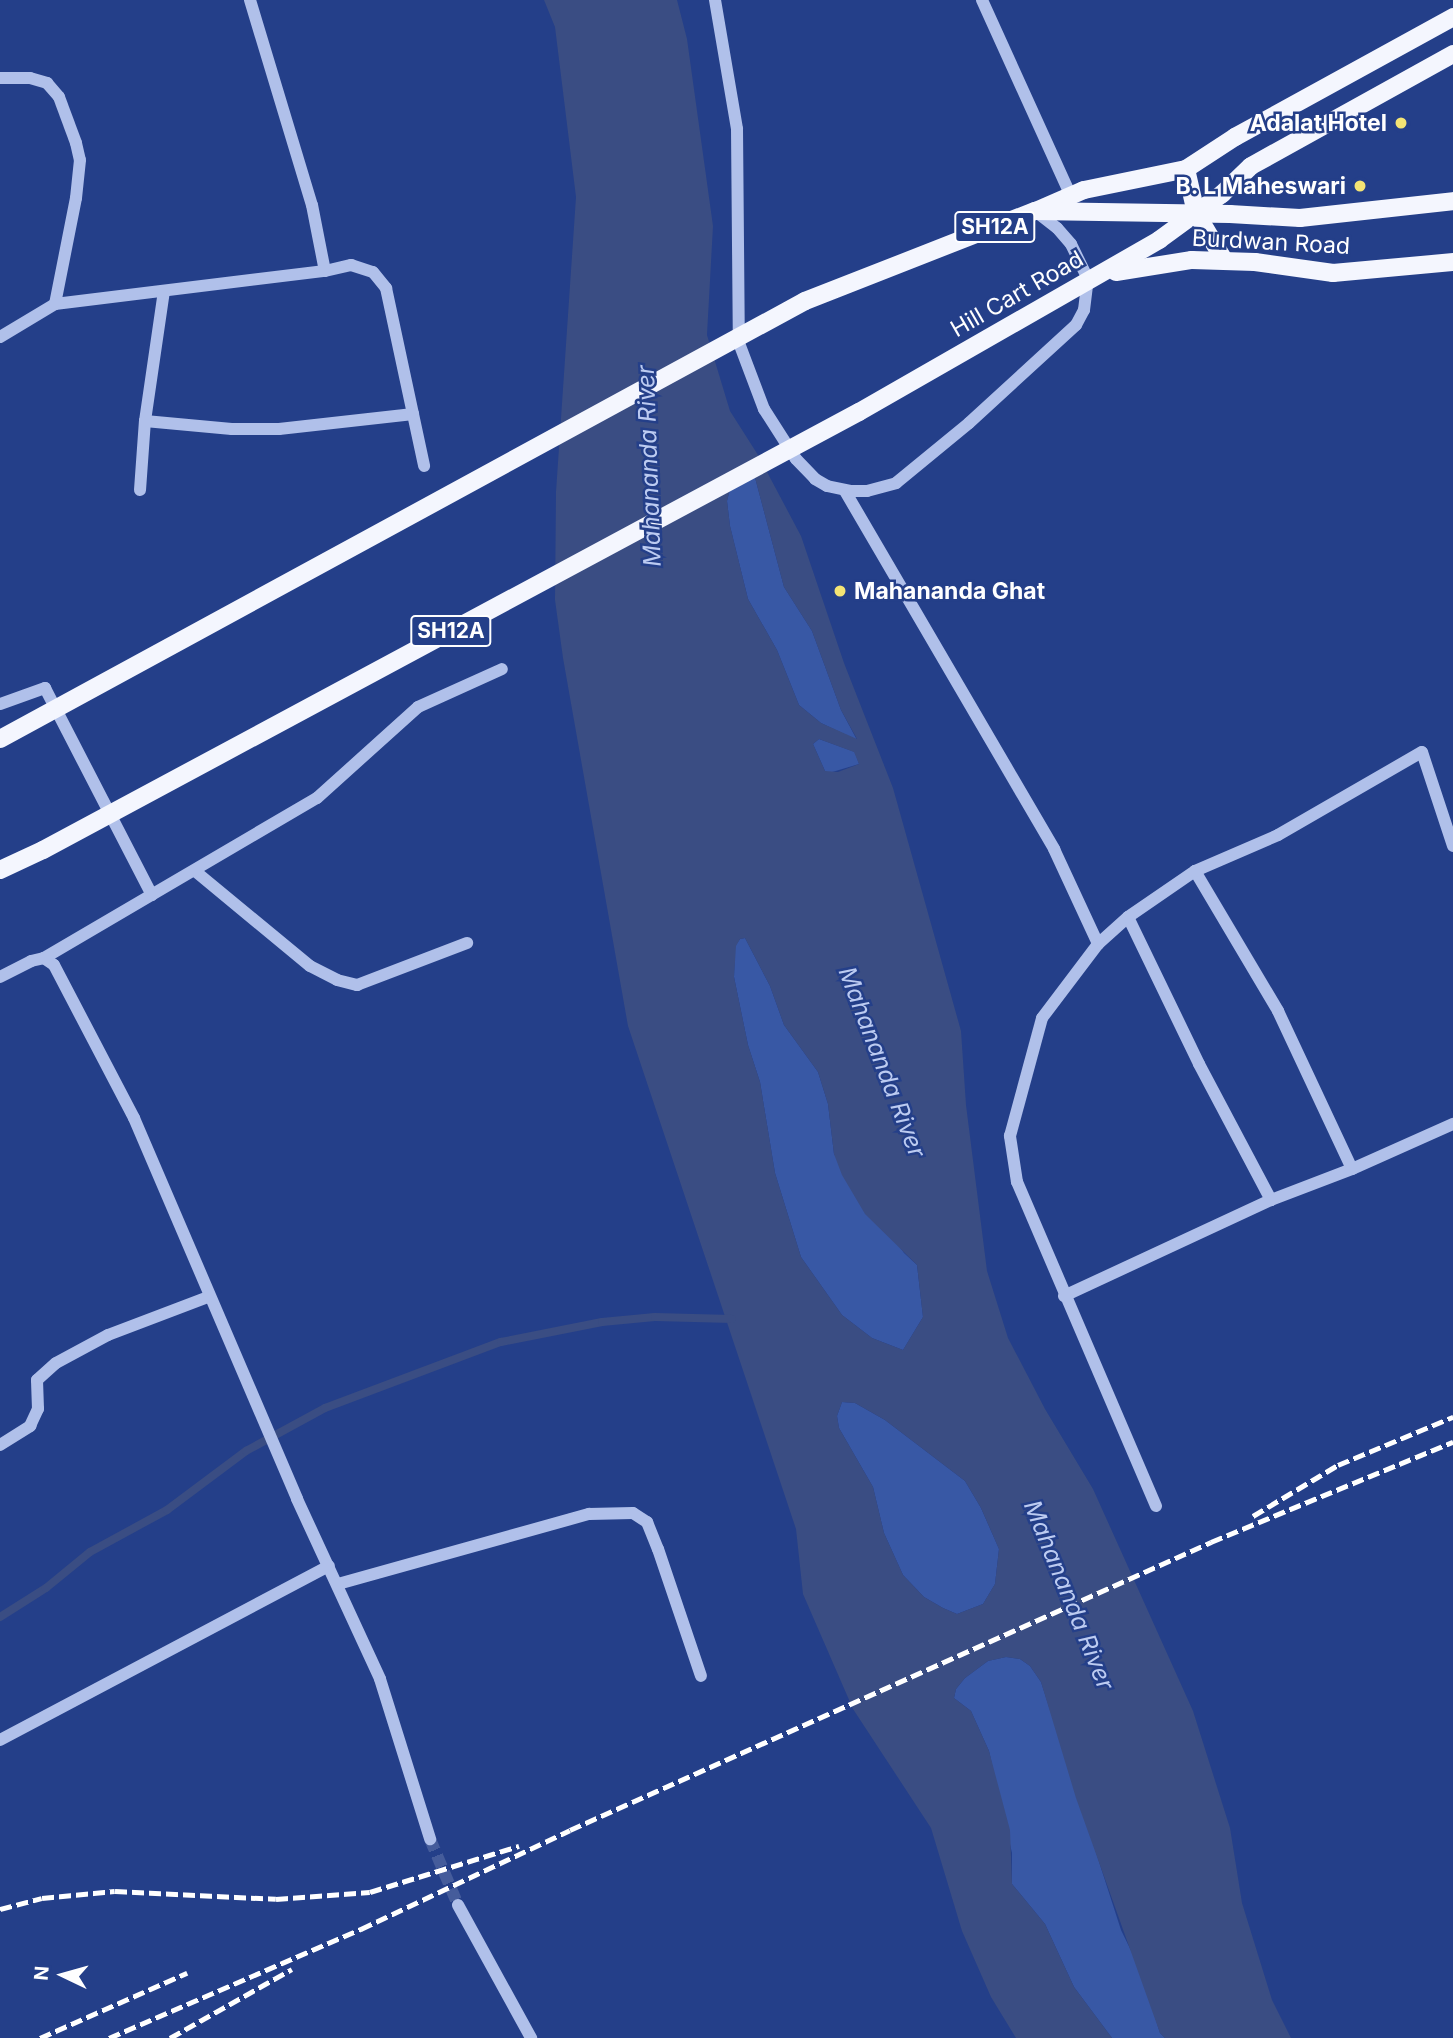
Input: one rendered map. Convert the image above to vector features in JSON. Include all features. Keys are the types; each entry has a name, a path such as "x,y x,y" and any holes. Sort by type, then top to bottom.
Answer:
{"main road":[{"name":"Hill Cart Road","path":"0,739 805,300 1071,195 1136,177 1186,169 1235,137 1453,17"},
{"name":"Hill Cart Road","path":"0,870 43,850 859,412 1141,251 1196,213 1251,166 1453,54"},
{"path":"1186,169 1196,213 1224,260"},
{"name":"Burdwan Road","path":"1196,213 1300,218 1453,201"},
{"name":"Hill Cart Road","path":"1035,211 1196,213"},
{"name":"Burdwan Road","path":"1088,279 1155,264 1224,260 1333,273 1453,262"}],"street":[{"path":"250,0 312,205 325,271"},
{"path":"715,0 737,129 739,342 764,409 796,459 815,479 845,491 867,491 896,483 970,423 1076,325 1084,310 1088,279 1071,244 1057,228 1035,211"},
{"path":"998,0 984,3 1071,195"},
{"path":"0,78 30,78 47,83 58,97 76,143 80,160 76,198 55,304"},
{"path":"0,337 55,304 325,271 351,265 373,272 386,288 424,466"},
{"path":"140,490 145,421 164,291"},
{"path":"145,421 232,429 279,429 413,414"},
{"path":"845,491 1054,849 1098,944"},
{"path":"0,977 44,958 317,798 418,707 502,669"},
{"path":"0,704 45,688 152,895"},
{"path":"1156,1506 1017,1182 1010,1136 1042,1018 1098,944 1128,917 1195,871 1278,835 1422,752 1453,846"},
{"path":"195,871 310,966 337,980 357,985 467,943"},
{"path":"1195,871 1278,1012 1352,1169"},
{"path":"1128,917 1199,1064 1272,1200"},
{"path":"44,958 54,965 134,1118 208,1297 380,1679 430,1839"},
{"path":"1064,1296 1272,1200 1352,1169 1453,1124"},
{"path":"0,1446 30,1426 38,1409 37,1380 56,1363 108,1335 208,1297"},
{"path":"338,1584 589,1514 634,1513 647,1522 701,1676"},
{"path":"0,1740 329,1566"},
{"path":"458,1905 531,2038"}],"shaded area":[{"path":"753,470 784,587 812,631 841,710 857,740 821,723 799,705 777,650 748,599 730,526 727,501 734,473"},
{"path":"819,739 855,752 859,764 829,773 825,771 813,744"},
{"path":"745,938 770,986 784,1025 818,1072 828,1104 834,1154 904,1253 917,1265 923,1317 903,1350 872,1338 842,1315 801,1257 775,1173 760,1082 748,1045 734,977 735,946 740,939"},
{"path":"842,1402 855,1403 885,1420 965,1481 981,1508 999,1549 995,1584 983,1604 957,1614 924,1597 903,1575 884,1533 873,1487 839,1428 837,1416"},
{"path":"1006,1657 1020,1659 1030,1666 1041,1682 1121,1930 1139,1967 1160,2033 1165,2038 1112,2038 1074,1987 1045,1924 1012,1884 1012,1853 989,1751 971,1711 954,1698 956,1689 965,1678 988,1661"}],"water":[{"name":"Mahananda River","path":"544,0 677,0 687,39 713,226 707,335 730,411 758,455 801,536 844,663 893,788 961,1031 966,1105 987,1271 1008,1338 1045,1409 1093,1489 1193,1711 1230,1828 1242,1903 1272,2000 1291,2038 1165,2038 1160,2033 1076,1798 1041,1682 1030,1666 1020,1659 1006,1657 988,1661 965,1678 956,1689 954,1698 971,1711 989,1751 1010,1830 1012,1884 1045,1924 1074,1987 1112,2038 1016,2038 991,1997 962,1931 931,1828 853,1709 803,1594 796,1529 628,1026 563,658 555,600 556,492 576,197 555,27","holes":["753,470 784,587 812,631 841,710 857,739 821,723 799,705 777,650 748,599 730,526 727,501 734,473","819,739 854,752 859,764 838,772 825,771 813,744","745,938 770,986 784,1025 818,1072 828,1104 834,1154 842,1175 865,1214 917,1265 923,1317 903,1350 872,1338 842,1315 801,1257 775,1173 760,1082 748,1045 734,977 736,946 740,939","842,1402 855,1403 885,1420 965,1481 981,1508 999,1549 995,1584 983,1604 957,1614 924,1597 903,1575 884,1533 873,1487 839,1428 837,1416"]}],"waterway":[{"path":"0,1617 46,1588 90,1552 167,1510 246,1451 325,1408 501,1342 602,1322 655,1317 732,1319"}],"tunnel":[{"path":"430,1839 458,1905"}],"railway":[{"path":"1253,1516 1338,1465 1453,1417"},
{"path":"109,2038 361,1929 570,1830 1211,1542 1453,1442"},
{"path":"0,1909 42,1898 115,1891 276,1899 370,1892 519,1846"},
{"path":"170,2038 292,1969"},
{"path":"40,2038 187,1973"}],"place":[{"name":"Adalat Hotel","path":"1401,123"},
{"name":"B. L Maheswari","path":"1360,186"},
{"name":"Mahananda Ghat","path":"840,591"}]}
